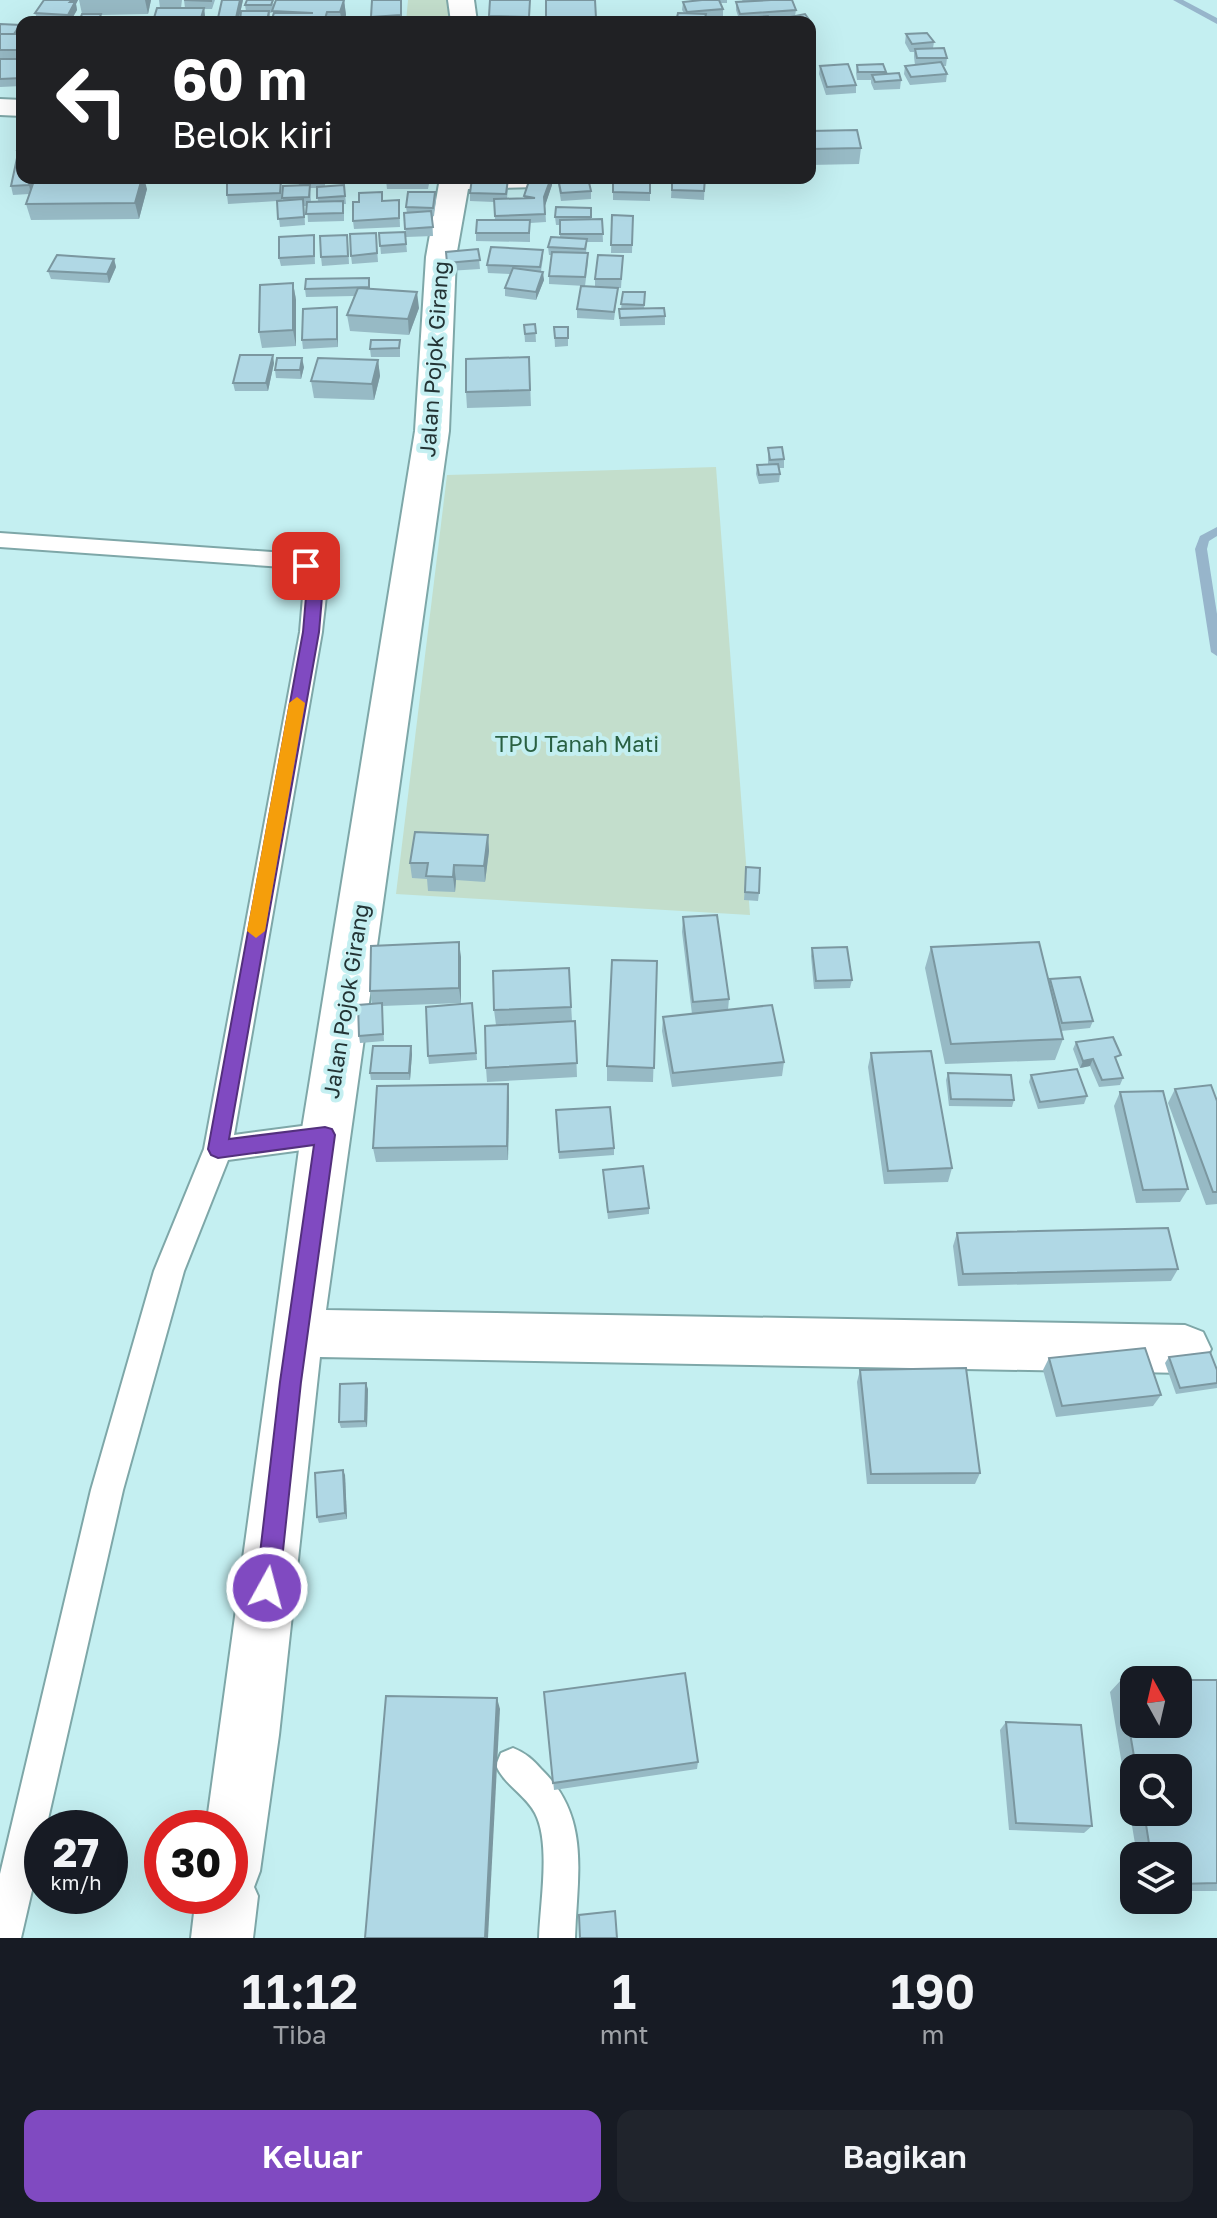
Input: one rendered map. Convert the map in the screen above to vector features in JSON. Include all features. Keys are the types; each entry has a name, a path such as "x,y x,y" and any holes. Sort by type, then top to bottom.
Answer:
{"street":[{"name":"Jalan Pojok Girang","path":"239,1810 325,1135 432,431 441,257 454,184"},
{"path":"298,1333 1185,1349"},
{"path":"222,1938 225,1914"}],"lane":[{"path":"0,540 286,560 306,566 315,585 311,632 218,1149 169,1271 107,1490 3,1938"},
{"path":"218,1149 325,1135"},
{"path":"513,1765 549,1801 556,1817 561,1838 557,1938"}],"green space":[{"path":"408,0 456,0 459,16 407,16"},
{"name":"TPU Tanah Mati","path":"716,467 750,915 396,894 447,475"}],"building":[{"path":"44,0 75,2 68,15 35,13"},
{"path":"222,0 240,0 236,16 218,16"},
{"path":"247,0 273,0 271,5 245,5"},
{"path":"276,0 344,0 340,12 327,12 326,16 273,16 274,13 313,13 272,11"},
{"path":"372,0 401,0 401,15 371,16"},
{"path":"490,0 530,0 529,16 489,16"},
{"path":"546,0 595,0 596,16 546,16"},
{"path":"719,0 723,9 687,12 683,2"},
{"path":"792,0 796,10 740,14 736,2"},
{"path":"157,8 204,8 202,16 155,16"},
{"path":"241,11 269,11 268,16 240,16"},
{"path":"678,13 706,14 706,16 677,16"},
{"path":"0,24 16,25 14,34 0,34"},
{"path":"927,33 934,42 912,44 906,34"},
{"path":"0,34 16,34 16,50 0,50"},
{"path":"944,48 947,58 917,58 915,49"},
{"path":"0,59 16,59 16,78 0,79"},
{"path":"941,62 947,74 911,77 905,66"},
{"path":"848,64 856,85 827,87 820,66"},
{"path":"883,64 886,72 858,72 857,65"},
{"path":"899,73 901,80 875,82 872,75"},
{"path":"857,130 861,148 816,149 816,131"},
{"path":"16,163 16,184 29,184 11,186"},
{"path":"33,184 140,184 135,203 26,204"},
{"path":"227,184 281,184 280,193 227,195"},
{"path":"471,184 507,184 506,194 470,193"},
{"path":"528,184 549,184 544,197 545,214 495,216 494,199 535,198 524,196"},
{"path":"559,184 589,184 591,191 561,193"},
{"path":"613,184 650,184 650,193 613,192"},
{"path":"672,184 705,184 704,191 672,190"},
{"path":"310,185 309,197 282,198 283,186"},
{"path":"344,185 345,196 317,198 317,187"},
{"path":"382,192 382,201 399,200 399,218 353,221 353,202 359,202 359,193"},
{"path":"408,192 435,192 433,208 406,207"},
{"path":"303,199 304,217 278,219 277,201"},
{"path":"343,201 343,213 306,214 307,202"},
{"path":"556,207 591,208 591,217 555,217"},
{"path":"431,211 433,227 405,229 404,213"},
{"path":"612,215 633,216 632,245 611,245"},
{"path":"602,219 603,234 560,234 560,220"},
{"path":"477,220 530,220 529,233 476,233"},
{"path":"405,232 406,244 380,246 379,233"},
{"path":"376,233 377,253 351,256 350,234"},
{"path":"314,235 314,256 279,258 279,237"},
{"path":"347,235 348,256 321,257 320,236"},
{"path":"551,237 587,239 585,249 548,247"},
{"path":"491,247 543,250 540,267 487,265"},
{"path":"478,249 480,260 447,263 446,252"},
{"path":"552,252 588,253 585,277 549,276"},
{"path":"57,255 114,259 107,274 48,271"},
{"path":"598,255 623,256 621,279 595,279"},
{"path":"513,268 543,272 536,292 505,288"},
{"path":"369,278 369,287 305,289 306,279"},
{"path":"293,283 293,330 259,332 260,285"},
{"path":"581,286 618,288 614,312 577,309"},
{"path":"358,288 417,292 408,319 347,315"},
{"path":"623,292 645,292 644,305 621,304"},
{"path":"337,307 337,339 302,340 303,309"},
{"path":"664,308 665,316 620,318 619,309"},
{"path":"535,324 536,333 525,334 524,325"},
{"path":"554,327 568,327 568,338 555,338"},
{"path":"371,340 400,340 399,348 370,349"},
{"path":"240,355 273,355 266,383 233,383"},
{"path":"529,357 530,390 466,392 466,359"},
{"path":"277,358 302,358 300,370 275,370"},
{"path":"318,358 378,360 372,384 311,381"},
{"path":"782,447 784,459 770,460 768,448"},
{"path":"778,464 780,474 759,475 757,465"},
{"path":"415,832 488,835 484,866 454,865 453,877 426,876 428,863 410,863"},
{"path":"746,867 760,868 759,893 745,892"},
{"path":"717,915 729,999 693,1002 683,917"},
{"path":"459,942 459,988 370,991 371,946"},
{"path":"1039,942 1063,1039 951,1044 931,947"},
{"path":"847,947 852,980 816,981 812,948"},
{"path":"612,960 657,961 654,1068 607,1066"},
{"path":"569,968 571,1007 494,1010 493,971"},
{"path":"1080,977 1093,1021 1062,1023 1050,979"},
{"path":"382,1003 383,1034 359,1036 358,1005"},
{"path":"472,1003 476,1053 428,1056 426,1007"},
{"path":"772,1005 784,1062 673,1073 663,1017"},
{"path":"575,1021 577,1063 486,1068 485,1026"},
{"path":"1113,1037 1121,1055 1115,1057 1123,1078 1102,1080 1093,1059 1083,1061 1076,1042"},
{"path":"373,1046 411,1046 409,1073 370,1073"},
{"path":"931,1051 952,1168 888,1171 871,1053"},
{"path":"1077,1069 1087,1096 1040,1102 1031,1075"},
{"path":"948,1073 1011,1075 1014,1100 951,1099"},
{"path":"508,1084 507,1146 373,1148 377,1086"},
{"path":"1211,1085 1217,1101 1217,1192 1213,1192 1175,1089"},
{"path":"1163,1091 1188,1189 1143,1190 1120,1092"},
{"path":"610,1107 614,1148 559,1152 556,1110"},
{"path":"643,1166 649,1208 608,1212 603,1170"},
{"path":"1168,1228 1178,1269 963,1274 957,1233"},
{"path":"1145,1348 1161,1395 1062,1406 1049,1358"},
{"path":"1210,1352 1217,1370 1217,1383 1180,1388 1169,1357"},
{"path":"966,1368 980,1473 871,1474 860,1370"},
{"path":"366,1383 365,1421 339,1422 340,1384"},
{"path":"343,1470 345,1513 317,1517 315,1473"},
{"path":"685,1673 698,1762 553,1783 544,1692"},
{"path":"1192,1680 1217,1680 1217,1883 1192,1884 1192,1842 1149,1842 1146,1826 1192,1826 1192,1754 1134,1754 1131,1738 1192,1738"},
{"path":"386,1696 497,1698 485,1938 365,1938"},
{"path":"1006,1722 1081,1725 1092,1826 1016,1823"},
{"path":"615,1911 617,1938 580,1938 579,1915"}],"waterway":[{"path":"1177,0 1217,21"},
{"path":"1217,531 1204,539 1201,549 1217,652"}],"slow traffic":[{"path":"256,931 297,703"}],"route":[{"path":"267,1588 325,1135 218,1149 311,632 315,585 306,566"}]}
